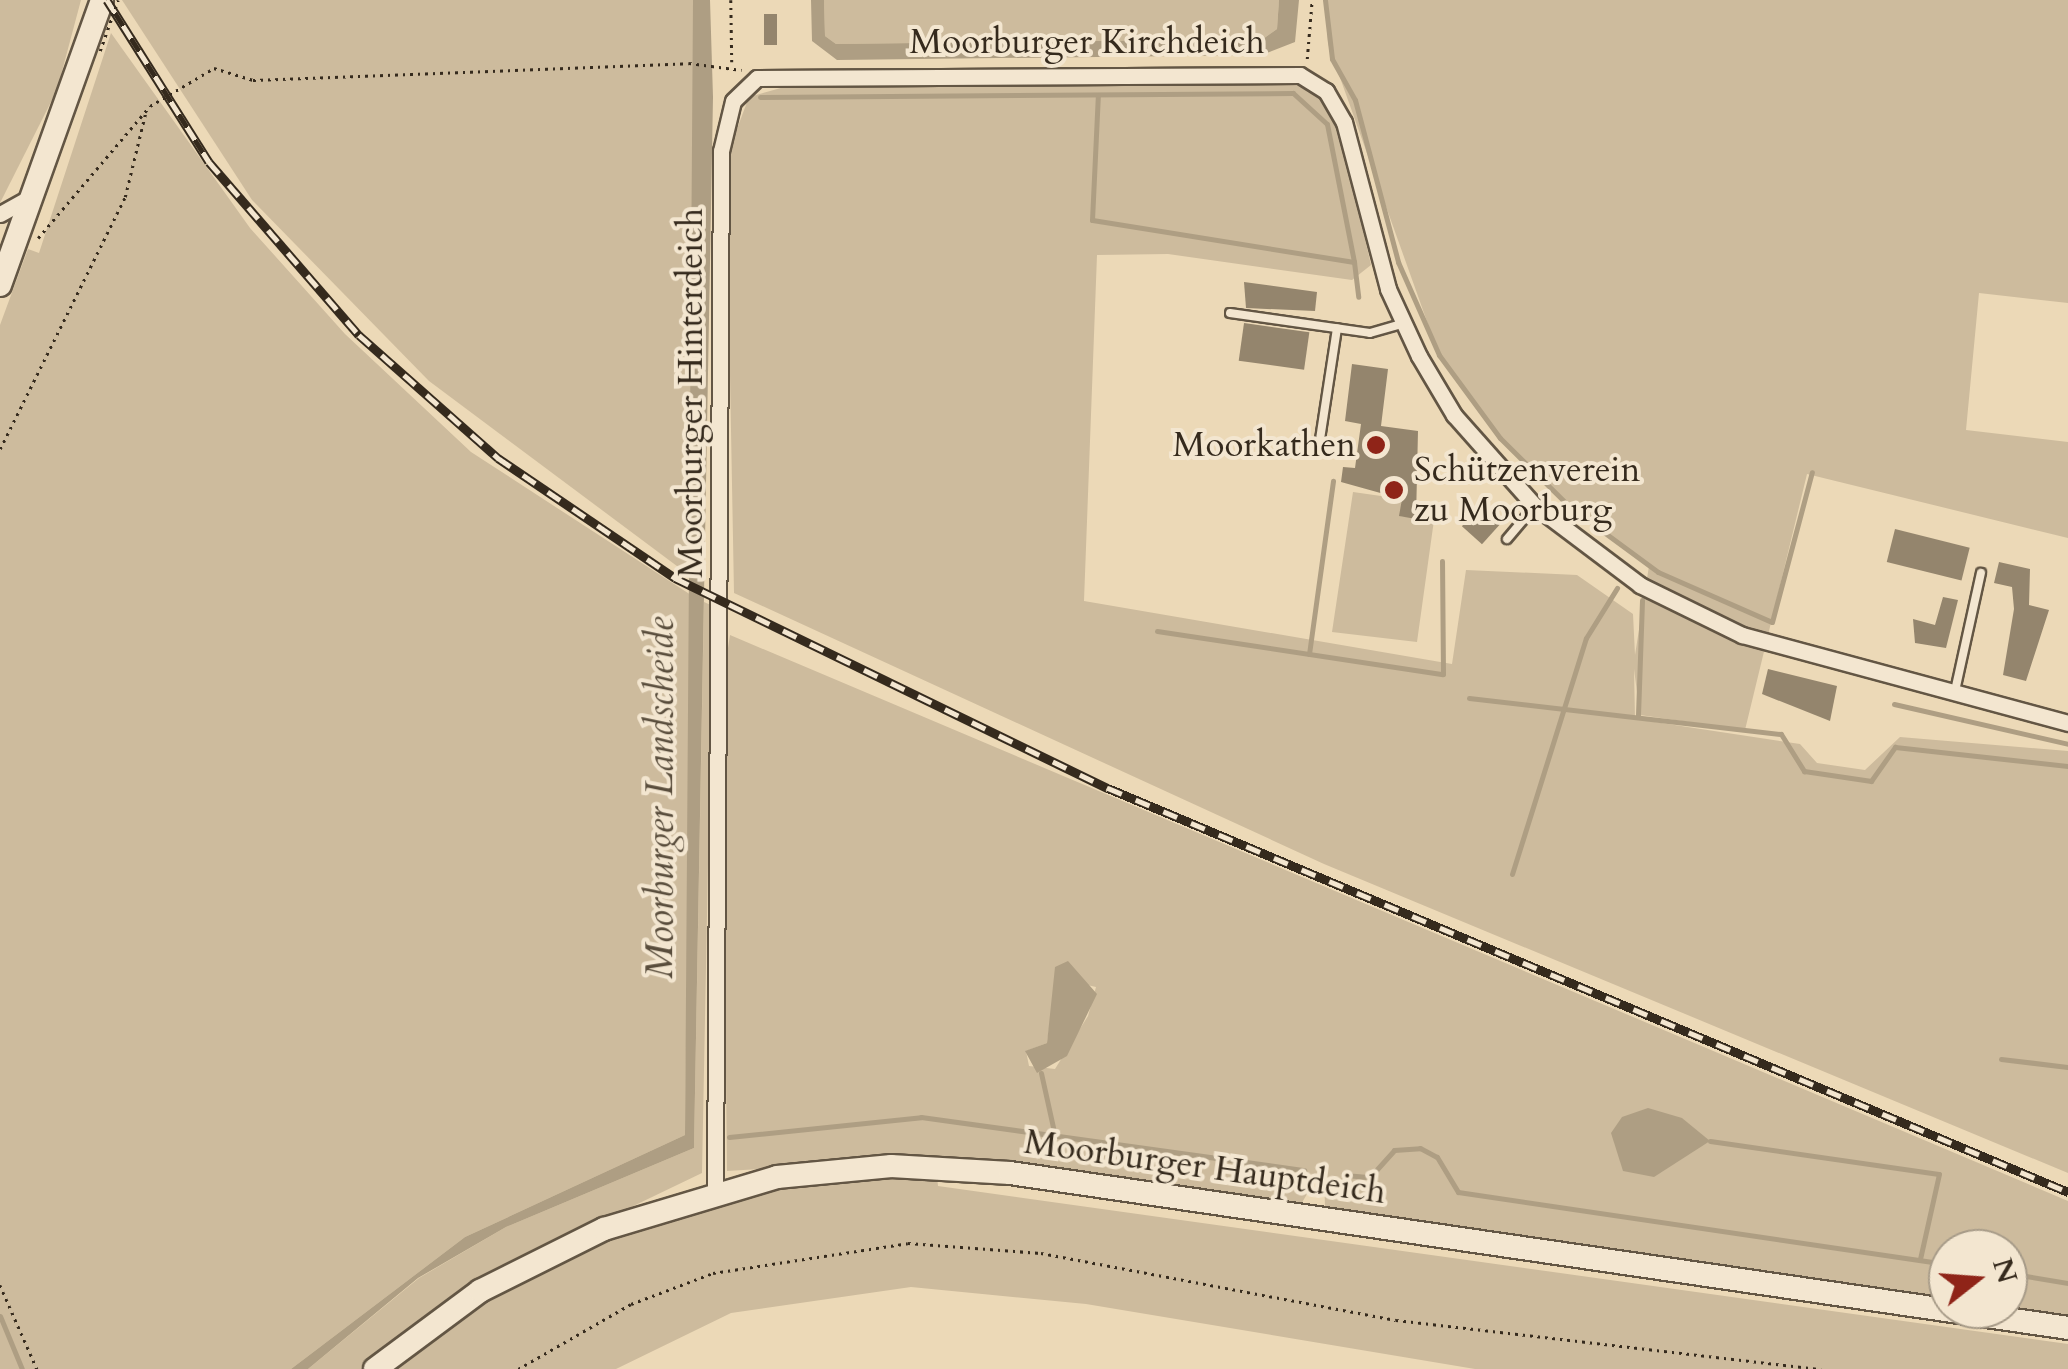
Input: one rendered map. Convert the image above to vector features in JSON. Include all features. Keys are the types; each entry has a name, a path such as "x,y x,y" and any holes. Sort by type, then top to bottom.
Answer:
{"main road":[{"path":"0,285 95,42 102,0"},
{"name":"Moorburger Hauptdeich","path":"375,1369 442,1316 542,1258 715,1192 830,1169 967,1168 2068,1328"}],"street":[{"name":"Moorburger Kirchdeich","path":"750,82 1300,74 1326,91 1344,122 1404,323 1454,415 1535,506 1640,584 1742,635 1954,696 2068,724"},
{"name":"Moorburger Hinterdeich","path":"715,1192 722,151 730,107 750,82"},
{"path":"0,214 32,196"}],"lane":[{"path":"1230,312 1370,333 1404,323"},
{"path":"1319,446 1337,328"},
{"path":"1506,539 1535,506"},
{"path":"1954,696 1981,573"}],"path":[{"path":"95,42 118,0"},
{"path":"19,233 36,239 55,227 146,110 214,68 253,80 732,63 732,0"},
{"path":"1300,74 1312,0"},
{"path":"0,449 119,211 146,110"},
{"path":"518,1369 631,1304 713,1274 908,1242 1041,1253 1396,1320 1822,1369"},
{"path":"0,1285 36,1369"}],"shaded area":[{"path":"0,0 81,0 57,90 0,203"},
{"path":"122,0 693,0 693,578 429,381 252,200"},
{"path":"693,0 710,0 713,97 694,1148 506,1227 418,1278 308,1369 291,1369 465,1237 685,1135"},
{"path":"811,0 824,0 825,36 836,44 1263,39 1277,29 1279,0 1299,0 1295,42 1262,55 837,60 812,41"},
{"path":"824,0 1279,0 1277,29 1263,39 836,44 825,36"},
{"path":"1325,0 2068,0 2068,303 1979,293 1966,430 2068,442 2068,538 1807,474 1745,730 1640,715 1634,669 1635,719 1800,744 1817,763 1865,770 1900,737 2068,751 2068,1173 1324,864 734,593 726,158 749,97 795,84 1289,81 1319,96 1340,130 1371,265 1352,280 1168,254 1097,255 1084,601 1452,664 1466,570 1577,575 1633,614 1635,655 1649,566 1571,508 1500,438 1439,355 1328,44"},
{"path":"111,33 250,228 345,334 471,452 691,595 685,1135 465,1237 291,1369 0,1369 0,325 28,249 39,253"},
{"path":"1353,492 1402,499 1400,516 1434,520 1417,642 1332,632"},
{"path":"704,602 713,606 702,1173 490,1275 361,1369 308,1369 419,1278 506,1227 694,1148"},
{"path":"730,635 2068,1201 2068,1319 2028,1312 2028,1229 1928,1229 1928,1298 1325,1209 1324,1165 1300,1206 952,1157 727,1171 722,687","holes":["1056,978 1096,987 1088,1016 1055,1069 1029,1066 1026,1051 1047,1043"]},
{"path":"1068,961 1097,994 1067,1056 1037,1073 1025,1051 1047,1043 1055,967"},
{"path":"1648,1108 1682,1118 1710,1141 1654,1177 1623,1171 1611,1133 1622,1117"},
{"path":"876,1174 937,1176 938,1186 1928,1324 1928,1329 1961,1329 2068,1344 2068,1369 1475,1369 1086,1304 911,1287 731,1313 616,1369 390,1369 497,1291 601,1239 765,1188"}],"building":[{"path":"764,14 777,14 777,45 764,45"},
{"path":"1244,282 1317,292 1315,311 1246,308"},
{"path":"1244,323 1309,332 1304,370 1239,361"},
{"path":"1352,364 1388,369 1381,426 1418,431 1416,519 1399,516 1402,499 1341,482 1343,467 1355,468 1361,424 1345,421"},
{"path":"1482,504 1502,522 1482,544 1462,526"},
{"path":"1895,529 1970,548 1961,581 1887,562"},
{"path":"1999,562 2030,569 2029,605 2049,610 2026,681 2003,675 2014,609 2012,587 1994,583"},
{"path":"1943,597 1958,600 1946,648 1915,643 1913,619 1935,625"},
{"path":"1768,669 1837,686 1830,721 1762,694"}],"waterway":[{"path":"1325,0 1332,59 1355,100 1398,262 1439,355 1500,438 1571,508 1658,572 1772,622 1812,472"},
{"path":"760,97 1293,93 1327,124 1354,262 1092,220 1098,95"},
{"path":"1354,262 1358,297"},
{"path":"1309,654 1333,481"},
{"path":"1157,631 1443,674 1442,561"},
{"path":"1512,874 1586,638 1617,588"},
{"path":"1638,715 1642,600"},
{"path":"1469,698 1781,734 1804,771 1871,781 1895,747 2068,766"},
{"path":"1894,704 2068,744"},
{"path":"2001,1059 2068,1067"},
{"path":"1041,1073 1055,1136"},
{"path":"729,1137 921,1117 1304,1170"},
{"path":"1710,1141 1939,1174 1920,1259"},
{"path":"1345,1175 1370,1177 1394,1150 1420,1148 1437,1157 1458,1192 1928,1261"},
{"path":"2028,1276 2068,1283"},
{"path":"0,1316 22,1369"}],"railway":[{"path":"107,0 209,162 359,335 498,458 675,578 1108,788 2068,1192"}],"place":[{"name":"Moorkathen","path":"1376,445"},
{"name":"Schützenverein zu Moorburg","path":"1394,490"}],"water label":[{"name":"Moorburger Landscheide","path":"661,798"}]}
